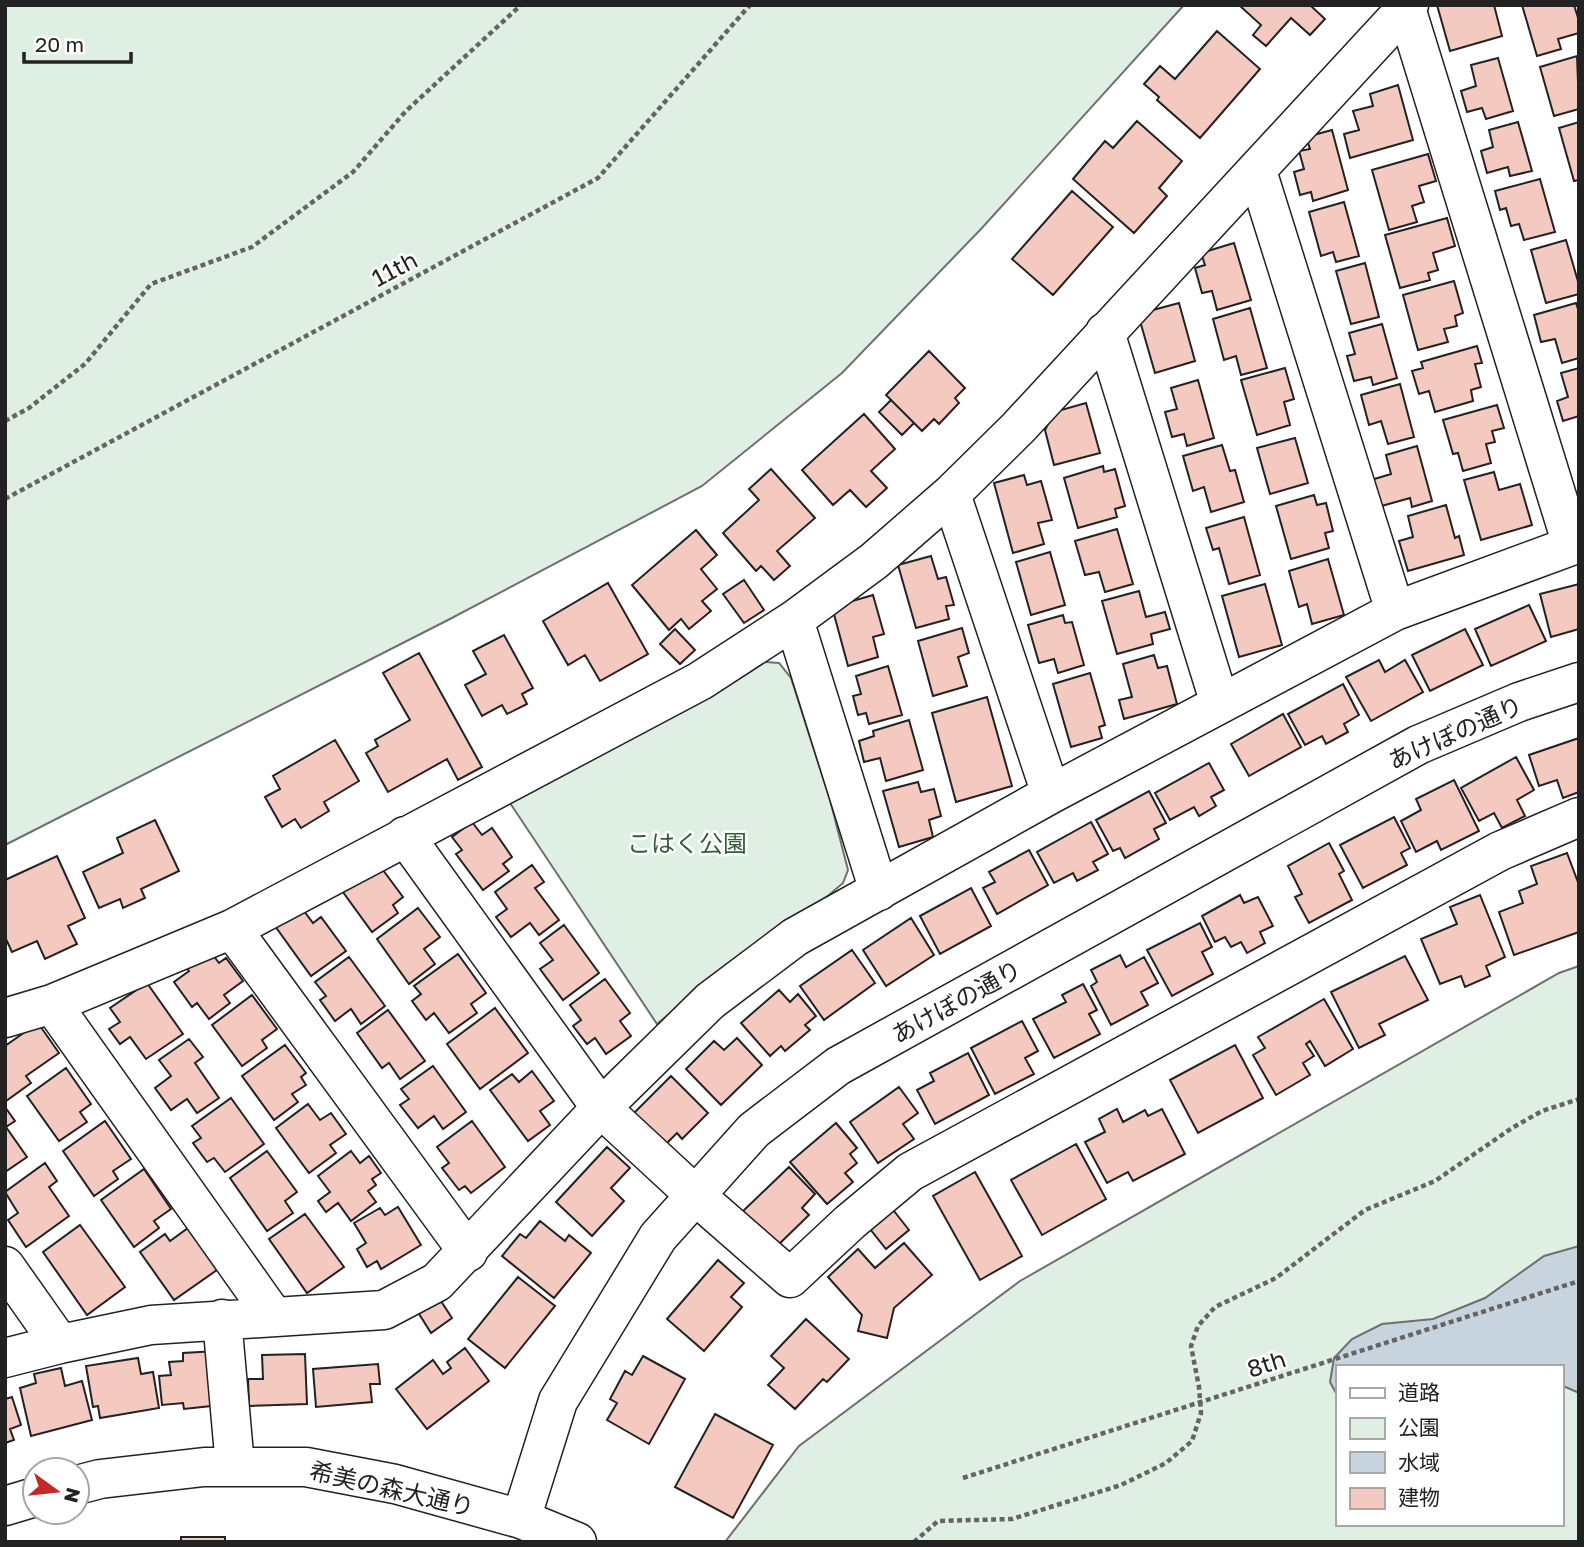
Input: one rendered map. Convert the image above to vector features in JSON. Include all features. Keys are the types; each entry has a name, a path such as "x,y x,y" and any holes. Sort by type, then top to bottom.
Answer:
{"street":[{"path":"5,1018 52,1003 232,929 700,681 794,620 874,561 951,494 1018,428 1408,7"},
{"path":"5,1358 60,1343 151,1325 384,1310 437,1282 601,1108 709,1001 796,937 1051,794 1395,611 1575,544 1408,7"},
{"path":"1257,172 1395,611"},
{"path":"1105,332 1220,704"},
{"path":"951,494 1051,794"},
{"path":"794,620 879,891"},
{"name":"あけぼの通り","path":"521,1519 558,1401 658,1237 754,1130 838,1066 1418,745 1518,702 1579,682"},
{"path":"405,836 601,1108 790,1278 850,1222 910,1172 1500,851 1579,817"},
{"path":"232,929 468,1252"},
{"path":"52,1003 274,1317"},
{"path":"5,1266 60,1343"},
{"path":"222,1319 234,1466"},
{"name":"希美の森大通り","path":"91,1481 204,1467 306,1467 395,1483 521,1519 577,1542"}],"path":[{"path":"5,421 29,408 85,364 151,284 252,247 353,172 406,111 521,5"},
{"name":"11th","path":"5,499 598,178 750,5"},
{"path":"914,1542 938,1521 1012,1519 1121,1485 1166,1463 1192,1441 1201,1413 1191,1346 1198,1326 1215,1307 1276,1278 1365,1210 1435,1181 1512,1128 1542,1111 1579,1100"},
{"name":"8th","path":"963,1478 1579,1282"}],"green space":[{"path":"5,5 1184,5 981,229 842,373 702,486 448,620 5,845"},
{"name":"こはく公園","path":"751,661 779,663 791,678 830,800 848,870 843,883 829,895 730,964 657,1024 506,797"},
{"path":"1579,966 1579,1542 725,1542 799,1446 1020,1281 1559,973"}],"water":[{"path":"1579,1246 1579,1393 1563,1386 1563,1365 1336,1365 1336,1393 1330,1382 1334,1358 1352,1339 1382,1324 1433,1319 1485,1298 1544,1256"}],"building":[{"path":"1239,5 1310,5 1325,19 1310,35 1291,18 1266,46 1253,35 1261,25"},
{"path":"1437,5 1494,5 1502,36 1450,51"},
{"path":"1522,5 1574,5 1579,21 1579,33 1558,39 1561,49 1537,56"},
{"path":"1217,31 1260,69 1200,138 1157,100 1159,97 1144,84 1160,66 1175,79"},
{"path":"1577,56 1579,109 1554,116 1540,67"},
{"path":"1498,58 1513,111 1486,119 1482,108 1467,112 1461,91 1476,86 1471,65"},
{"path":"1398,85 1413,140 1350,158 1344,134 1359,130 1353,111 1373,106 1370,94"},
{"path":"1137,121 1182,161 1159,188 1167,196 1134,233 1073,179 1105,141 1113,148"},
{"path":"1518,122 1532,171 1510,176 1508,167 1487,173 1481,151 1493,147 1489,130"},
{"path":"1579,122 1579,180 1574,181 1559,128"},
{"path":"1332,130 1348,190 1313,201 1311,192 1300,195 1294,172 1304,169 1299,151 1310,149 1306,137"},
{"path":"1428,154 1436,181 1419,186 1424,202 1412,206 1417,222 1389,230 1372,170"},
{"path":"1540,179 1555,232 1524,240 1519,224 1511,226 1506,208 1500,210 1495,191"},
{"path":"1072,191 1113,227 1053,295 1012,259"},
{"path":"1344,202 1359,256 1336,262 1333,252 1321,256 1309,212"},
{"path":"1447,218 1455,246 1433,253 1438,270 1428,273 1430,280 1400,288 1385,235"},
{"path":"1566,240 1579,285 1579,294 1546,303 1531,250"},
{"path":"1234,243 1251,300 1217,310 1212,291 1202,293 1195,268 1205,265 1201,253"},
{"path":"1365,263 1379,317 1351,324 1336,271"},
{"path":"1454,281 1463,313 1455,316 1457,326 1444,329 1448,342 1418,350 1403,295"},
{"path":"1179,303 1195,361 1155,373 1138,314"},
{"path":"1576,303 1579,312 1579,358 1562,363 1555,339 1541,342 1534,315"},
{"path":"1250,308 1267,368 1241,375 1236,356 1224,360 1213,319"},
{"path":"1382,324 1397,378 1373,385 1371,377 1354,381 1347,356 1355,354 1349,333"},
{"path":"1477,346 1482,363 1475,364 1481,387 1471,390 1473,401 1435,412 1429,391 1419,394 1412,371 1423,368 1421,362"},
{"path":"929,351 965,388 955,398 959,403 939,424 934,419 922,431 886,395"},
{"path":"1285,368 1294,399 1284,402 1290,425 1257,435 1241,380"},
{"path":"1579,368 1579,416 1563,421 1557,401 1568,397 1561,373"},
{"path":"1198,380 1214,438 1187,446 1184,434 1172,437 1165,412 1177,409 1171,388"},
{"path":"1400,384 1414,437 1388,444 1381,421 1369,425 1361,395"},
{"path":"891,400 914,423 902,435 879,412"},
{"path":"1086,403 1100,453 1054,465 1045,430 1054,412"},
{"path":"1497,405 1504,428 1492,431 1495,442 1486,444 1491,463 1463,471 1458,453 1453,454 1443,420"},
{"path":"864,414 895,449 871,471 887,488 866,507 850,490 833,505 802,470"},
{"path":"1295,438 1308,483 1270,494 1257,448"},
{"path":"1222,445 1230,471 1235,470 1244,502 1211,512 1204,487 1193,491 1183,456"},
{"path":"1417,446 1432,501 1412,507 1410,498 1378,507 1371,480 1391,474 1386,455"},
{"path":"1103,466 1104,472 1115,469 1125,506 1115,509 1117,517 1078,528 1064,478"},
{"path":"771,469 815,518 777,551 790,566 774,580 761,566 756,571 723,533 759,500 749,489"},
{"path":"1494,472 1499,490 1520,484 1532,525 1481,540 1464,480"},
{"path":"1024,475 1027,485 1041,481 1052,520 1038,523 1044,544 1013,553 994,483"},
{"path":"1314,495 1317,505 1326,503 1333,531 1325,533 1329,548 1291,559 1276,506"},
{"path":"1446,505 1455,538 1459,536 1464,555 1408,571 1399,541 1413,537 1408,516"},
{"path":"1244,517 1260,575 1229,584 1219,548 1213,550 1206,528"},
{"path":"1117,529 1133,584 1105,592 1099,572 1085,575 1075,541"},
{"path":"696,530 717,555 701,569 717,589 702,601 711,611 689,629 681,619 669,630 632,585"},
{"path":"1050,552 1065,605 1031,615 1016,562"},
{"path":"931,556 938,579 946,577 954,605 946,606 949,619 916,628 898,565"},
{"path":"1328,559 1344,615 1312,624 1307,604 1299,607 1289,571"},
{"path":"744,580 764,610 744,623 723,594"},
{"path":"608,583 648,654 600,681 585,655 568,665 543,621"},
{"path":"1265,584 1282,645 1239,657 1222,596"},
{"path":"1579,584 1579,629 1551,637 1540,594"},
{"path":"1139,591 1146,617 1165,612 1170,629 1151,634 1153,644 1117,654 1102,601"},
{"path":"873,595 884,634 873,637 878,657 848,666 832,607"},
{"path":"1529,605 1546,641 1491,666 1475,629"},
{"path":"1063,615 1065,623 1072,622 1084,665 1058,673 1054,659 1039,663 1028,625"},
{"path":"962,628 969,653 958,657 967,686 933,696 918,641"},
{"path":"675,629 695,650 680,664 660,644"},
{"path":"1465,629 1483,665 1430,691 1412,655"},
{"path":"504,635 533,688 522,694 527,704 507,714 502,705 482,716 465,685 486,674 473,651"},
{"path":"419,653 482,767 458,780 447,759 388,792 366,753 378,746 375,740 410,720 383,673"},
{"path":"1154,655 1158,668 1167,666 1177,704 1124,719 1119,700 1132,697 1123,664"},
{"path":"1379,660 1385,672 1405,660 1423,692 1371,721 1346,677"},
{"path":"888,666 902,715 869,724 866,713 858,715 853,696 861,694 856,676"},
{"path":"1090,673 1105,725 1099,727 1102,738 1071,747 1053,684"},
{"path":"1343,684 1359,715 1344,724 1348,732 1326,744 1322,736 1305,745 1288,714"},
{"path":"987,697 1012,786 956,802 932,713"},
{"path":"1283,714 1301,747 1249,776 1231,744"},
{"path":"909,720 923,770 886,781 880,758 864,762 859,741 874,736 873,731"},
{"path":"1579,738 1579,792 1563,798 1557,780 1539,786 1529,755"},
{"path":"335,740 359,781 324,802 329,811 301,828 295,819 282,827 265,797 280,789 273,776"},
{"path":"1516,757 1534,790 1517,800 1525,816 1502,828 1494,813 1479,821 1461,788"},
{"path":"1209,763 1224,790 1211,797 1216,806 1199,816 1194,807 1170,820 1155,793"},
{"path":"1454,780 1479,831 1441,850 1437,841 1416,852 1401,821 1421,810 1416,799"},
{"path":"918,782 921,792 934,789 941,816 929,820 933,837 899,847 883,791"},
{"path":"1149,791 1166,823 1154,829 1159,839 1125,858 1120,848 1113,851 1096,820"},
{"path":"1394,817 1410,848 1401,853 1407,865 1363,888 1340,845"},
{"path":"155,820 179,871 141,889 145,898 123,908 120,899 99,908 83,872 123,853 117,838"},
{"path":"472,822 482,835 492,828 512,857 503,864 509,871 483,890 456,854 462,850 452,837"},
{"path":"1091,822 1108,854 1093,862 1098,870 1077,881 1073,873 1054,883 1037,852"},
{"path":"1329,843 1344,871 1339,874 1352,900 1309,923 1295,897 1302,894 1288,866"},
{"path":"1029,850 1048,885 997,914 983,888 995,882 989,872"},
{"path":"1567,853 1579,885 1579,932 1514,955 1499,912 1523,903 1519,891 1537,884 1531,866"},
{"path":"57,856 85,918 68,926 77,944 45,959 37,941 12,952 5,937 5,880"},
{"path":"377,862 403,897 393,905 398,913 372,932 340,888"},
{"path":"532,865 544,882 535,888 559,920 539,935 530,923 511,937 496,917 507,909 495,892"},
{"path":"971,888 991,926 940,954 920,916"},
{"path":"1240,895 1244,903 1258,897 1273,926 1260,932 1265,943 1247,953 1241,942 1231,947 1225,937 1215,942 1202,916"},
{"path":"1480,895 1505,957 1486,966 1490,976 1465,987 1461,976 1440,984 1421,939 1457,924 1450,907"},
{"path":"301,907 313,923 321,917 346,951 311,976 275,926"},
{"path":"418,908 440,937 424,949 435,964 409,984 377,939"},
{"path":"911,918 934,955 886,986 863,950"},
{"path":"1200,923 1212,947 1202,952 1213,974 1172,996 1147,950"},
{"path":"564,925 599,973 563,1000 540,969 553,960 540,943"},
{"path":"209,950 219,963 226,958 243,981 224,995 230,1003 209,1019 197,1003 192,1007 174,982 189,971 186,967"},
{"path":"852,950 875,983 824,1020 800,986"},
{"path":"458,954 486,993 471,1004 477,1013 449,1033 434,1013 426,1020 412,1001 421,994 414,986"},
{"path":"1120,955 1126,967 1144,957 1158,983 1141,992 1148,1005 1111,1025 1091,986 1097,982 1091,970"},
{"path":"1405,956 1428,1000 1379,1024 1385,1035 1359,1048 1331,992"},
{"path":"349,957 385,1006 361,1024 351,1009 335,1021 320,1000 326,996 315,982"},
{"path":"605,979 630,1013 620,1021 631,1036 606,1054 595,1038 587,1044 573,1026 581,1020 570,1005"},
{"path":"147,983 183,1034 146,1059 130,1037 120,1044 109,1029 120,1022 110,1008"},
{"path":"1083,984 1097,1010 1089,1014 1100,1034 1054,1058 1033,1019 1066,1002 1062,995"},
{"path":"779,990 790,1002 798,994 816,1016 805,1025 810,1030 785,1051 781,1046 770,1056 741,1023"},
{"path":"252,995 277,1029 262,1040 267,1048 242,1066 212,1025"},
{"path":"1324,999 1353,1049 1325,1066 1310,1041 1306,1044 1314,1056 1303,1063 1310,1075 1276,1095 1253,1055 1265,1048 1258,1037"},
{"path":"495,1008 528,1053 480,1089 447,1044"},
{"path":"388,1010 425,1061 400,1079 389,1063 382,1068 357,1033"},
{"path":"1022,1021 1038,1051 1025,1058 1034,1074 995,1094 971,1048"},
{"path":"38,1023 59,1053 26,1076 31,1083 6,1101 5,1046"},
{"path":"737,1038 762,1065 721,1105 686,1069 714,1041 724,1050"},
{"path":"189,1039 203,1057 195,1063 219,1098 197,1113 187,1099 171,1110 155,1088 171,1076 159,1060"},
{"path":"285,1045 306,1073 301,1077 306,1085 292,1094 298,1102 274,1120 242,1076"},
{"path":"1235,1045 1263,1098 1198,1133 1170,1080"},
{"path":"968,1053 989,1095 935,1124 917,1090 934,1081 930,1073"},
{"path":"433,1066 466,1112 443,1129 434,1116 418,1128 400,1105 409,1099 401,1089"},
{"path":"66,1068 91,1104 80,1112 87,1122 59,1141 27,1096"},
{"path":"532,1071 554,1101 540,1111 550,1125 528,1141 490,1090 512,1074 519,1082"},
{"path":"671,1076 708,1113 682,1139 677,1133 665,1145 634,1113"},
{"path":"899,1087 918,1113 903,1124 914,1139 878,1163 850,1122"},
{"path":"231,1098 264,1144 225,1172 214,1158 207,1162 193,1143 201,1138 192,1126"},
{"path":"308,1104 320,1120 331,1113 346,1134 330,1145 336,1153 309,1173 276,1128"},
{"path":"5,1107 15,1121 6,1127 27,1157 5,1172"},
{"path":"1117,1109 1123,1122 1145,1110 1148,1116 1162,1109 1185,1154 1133,1181 1128,1172 1107,1183 1085,1142 1105,1132 1099,1119"},
{"path":"105,1121 131,1159 113,1171 118,1179 94,1196 63,1151"},
{"path":"472,1121 505,1167 471,1193 465,1186 459,1190 442,1168 449,1163 437,1147"},
{"path":"836,1123 857,1148 850,1154 857,1163 845,1173 853,1182 827,1204 790,1162"},
{"path":"1076,1144 1106,1199 1042,1235 1011,1180"},
{"path":"607,1147 630,1168 611,1188 624,1201 592,1236 556,1202"},
{"path":"267,1151 297,1192 285,1201 293,1213 267,1231 230,1178"},
{"path":"351,1151 360,1163 369,1156 381,1173 372,1179 376,1185 368,1191 376,1202 351,1221 338,1203 326,1212 318,1201 330,1192 318,1176"},
{"path":"45,1163 57,1181 49,1187 69,1216 26,1247 8,1220 18,1213 5,1192"},
{"path":"789,1167 815,1194 802,1208 809,1215 774,1249 741,1213"},
{"path":"144,1169 171,1209 154,1221 159,1228 134,1247 101,1200"},
{"path":"975,1172 1022,1256 980,1280 933,1196"},
{"path":"890,1206 909,1230 886,1249 866,1224"},
{"path":"398,1207 421,1245 381,1269 377,1261 367,1267 357,1249 366,1243 354,1223 380,1208 385,1215"},
{"path":"305,1214 344,1267 307,1293 269,1239"},
{"path":"540,1221 565,1241 569,1235 591,1253 554,1298 502,1256 520,1234 526,1238"},
{"path":"80,1225 125,1287 87,1315 43,1252"},
{"path":"188,1228 217,1270 174,1300 140,1252 165,1234 170,1241"},
{"path":"904,1243 932,1275 894,1308 887,1338 858,1331 862,1315 828,1277 858,1249 875,1268"},
{"path":"718,1260 744,1283 731,1297 742,1307 704,1351 667,1319"},
{"path":"518,1277 555,1306 505,1368 468,1339"},
{"path":"437,1295 452,1318 431,1333 416,1309"},
{"path":"806,1319 849,1359 827,1382 823,1379 795,1409 768,1385 784,1368 771,1356"},
{"path":"465,1348 489,1381 427,1429 396,1389 433,1360 443,1374 451,1368 447,1362"},
{"path":"216,1351 211,1406 184,1409 183,1403 162,1405 159,1376 171,1375 169,1362 183,1361 183,1353"},
{"path":"305,1354 307,1404 249,1406 248,1379 263,1379 262,1355"},
{"path":"643,1356 685,1379 649,1444 607,1420 617,1403 610,1399 625,1371 632,1375"},
{"path":"138,1358 141,1374 153,1372 159,1408 100,1418 98,1406 93,1407 86,1366"},
{"path":"378,1364 380,1384 370,1384 372,1402 316,1407 313,1369"},
{"path":"61,1368 65,1386 82,1381 92,1420 31,1436 20,1388 36,1383 34,1374"},
{"path":"12,1397 21,1425 10,1429 14,1440 5,1443 5,1399"},
{"path":"715,1414 773,1445 733,1518 675,1487"},
{"path":"181,1537 225,1537 225,1542 181,1542"}]}
